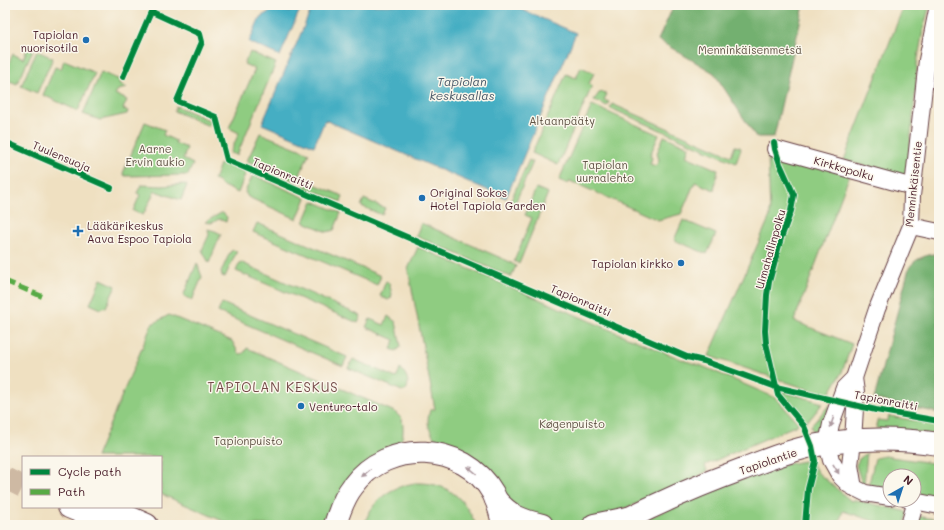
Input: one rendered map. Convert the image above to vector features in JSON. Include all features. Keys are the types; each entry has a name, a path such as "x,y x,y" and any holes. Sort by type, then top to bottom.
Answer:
{"main road":[{"name":"Tapiolantie","path":"594,525 622,521 673,497 766,460 803,448 853,441 879,440 939,444"},
{"path":"335,521 351,489 364,474 376,465 388,459 400,454 413,452 438,454 460,461 483,480 496,500 507,511 518,518 542,525"},
{"path":"496,500 503,525"},
{"path":"71,508 112,525"},
{"path":"108,508 147,525"}],"street":[{"name":"Menninkäisentie","path":"854,488 850,465 856,392 854,378 877,309 911,226 913,187 928,51 938,5"},
{"name":"Kirkkopolku","path":"774,149 913,187"},
{"path":"911,226 939,232"},
{"name":"Menninkäisentie","path":"828,444 831,424 844,388 854,378"},
{"path":"828,444 834,467 845,481 854,488 865,493 882,496"},
{"path":"922,503 939,506"},
{"path":"909,525 911,508"}],"green space":[{"name":"Menninkäisenmetsä","path":"674,5 804,5 774,137 756,137 714,73 658,40"},
{"path":"904,5 930,5 923,30 917,64 907,173 902,177 844,160"},
{"path":"28,47 33,50 17,84 5,79 5,71 13,54 23,59"},
{"path":"37,51 53,58 37,93 21,86"},
{"path":"250,52 276,63 237,155 230,153 239,133 229,128 255,69 244,64"},
{"path":"64,60 95,73 78,111 43,95 55,67 61,69"},
{"name":"Altaanpääty","path":"581,67 594,73 589,84 592,86 558,165 532,153 566,74 576,78"},
{"path":"101,72 120,80 119,83 127,88 118,90 115,94 127,100 123,109 128,111 127,114 100,120 83,114"},
{"path":"603,92 607,94 604,100 609,102 607,106 594,100 599,93"},
{"path":"612,104 731,156 735,146 740,147 741,149 736,163 610,108"},
{"name":"Tapiolan uurnalehto","path":"592,105 659,135 650,155 652,158 650,164 656,166 659,160 657,153 664,136 689,147 686,156 718,170 714,190 695,182 681,214 658,220 570,181 568,184 559,180"},
{"path":"176,106 211,121 209,126 174,111"},
{"name":"Aarne Ervin aukio","path":"145,122 165,130 163,135 176,141 175,143 187,148 183,159 193,164 188,175 125,176 123,173"},
{"path":"260,133 309,153 297,182 247,161"},
{"path":"768,155 804,161 850,174 794,321 852,344 842,372 828,396 709,356 770,216"},
{"path":"529,160 533,162 513,208 508,206"},
{"path":"224,163 246,172 238,193 214,180 220,164 223,165"},
{"path":"253,175 306,198 297,219 248,197 245,192"},
{"path":"307,181 343,196 341,202 305,187"},
{"path":"141,185 162,186 187,185 181,200 155,191 143,215 133,211 140,195 137,193"},
{"path":"536,188 548,193 519,264 514,261 532,218 525,215"},
{"path":"364,199 385,208 382,215 361,206"},
{"path":"313,201 341,213 334,230 327,232 304,222"},
{"path":"221,213 227,217 226,222 219,219 212,223 205,222"},
{"path":"683,220 716,234 707,254 674,240"},
{"path":"257,223 381,276 377,285 253,232"},
{"path":"421,223 508,261 516,266 511,277 416,236"},
{"path":"208,229 221,234 209,263 202,250 209,235"},
{"name":"Køgenpuisto","path":"418,247 620,334 702,366 776,398 798,423 797,425 705,465 707,471 681,487 585,523 557,523 540,521 520,515 438,444 429,428 428,420 430,410 435,409 408,269"},
{"path":"233,250 237,251 225,277 222,276 221,272 230,252"},
{"path":"939,254 939,413 874,399 909,268 920,258"},
{"path":"240,262 361,316 358,323 236,271"},
{"path":"197,263 202,277 191,300 184,296 184,294"},
{"path":"101,279 116,286 106,307 101,309 90,304"},
{"path":"386,281 389,283 392,294 391,298 388,300 380,296"},
{"path":"222,303 347,357 343,366 218,312"},
{"name":"Tapionpuisto","path":"169,315 232,341 240,354 244,353 247,348 395,412 402,419 403,433 401,441 394,454 322,525 232,525 162,494 162,456 96,456 152,324"},
{"path":"388,316 396,322 401,346 396,351 391,349 395,340 366,327 370,319 384,325"},
{"path":"353,359 396,378 400,369 405,373 408,382 407,388 405,391 402,391 348,368"},
{"path":"778,390 823,403 810,419 805,422"},
{"path":"830,404 824,423 813,432 811,426"},
{"path":"889,416 939,425 939,435 876,428 877,420 887,421"},
{"path":"867,453 864,485 862,484 856,465 859,459"},
{"path":"885,456 939,464 939,498 922,495 922,468 882,468 882,488 872,486 869,484 875,458"},
{"path":"810,460 818,473 851,501 855,500 882,506 882,508 904,511 907,513 905,525 886,525 843,511 838,525 631,525 725,485 787,464"},
{"path":"415,483 436,485 453,493 466,506 476,525 364,525 372,508 383,496 390,491"},
{"path":"917,516 939,520 939,525 915,525"}],"water":[{"path":"291,5 302,5 280,56 249,42 260,17 276,8 290,12"},
{"name":"Tapiolan keskusallas","path":"313,5 511,5 576,33 506,198 325,120 314,146 262,124"}],"tunnel":[{"path":"5,478 22,486"}],"marked path":[{"path":"5,281 46,298"}],"cycle path":[{"path":"123,77 154,5"},
{"name":"Tapionraitti","path":"152,12 200,34 202,42 177,101 216,117 227,160 687,357 704,361 776,387 876,410 939,421"},
{"name":"Tuulensuoja","path":"5,142 111,188"},
{"name":"Uimahallinpolku","path":"774,143 780,164 794,195 791,211 781,238 769,282 765,331 766,343 778,395 804,426 812,446 815,461 808,489 805,525"}],"place":[{"name":"Tapiolan nuorisotila","path":"86,40"},
{"name":"Original Sokos Hotel Tapiola Garden","path":"422,198"},
{"name":"Lääkärikeskus Aava Espoo Tapiola","path":"78,231"},
{"name":"Tapiolan kirkko","path":"681,263"},
{"name":"Venturo-talo","path":"301,406"}],"district":[{"name":"TAPIOLAN KESKUS","path":"273,386"}]}
